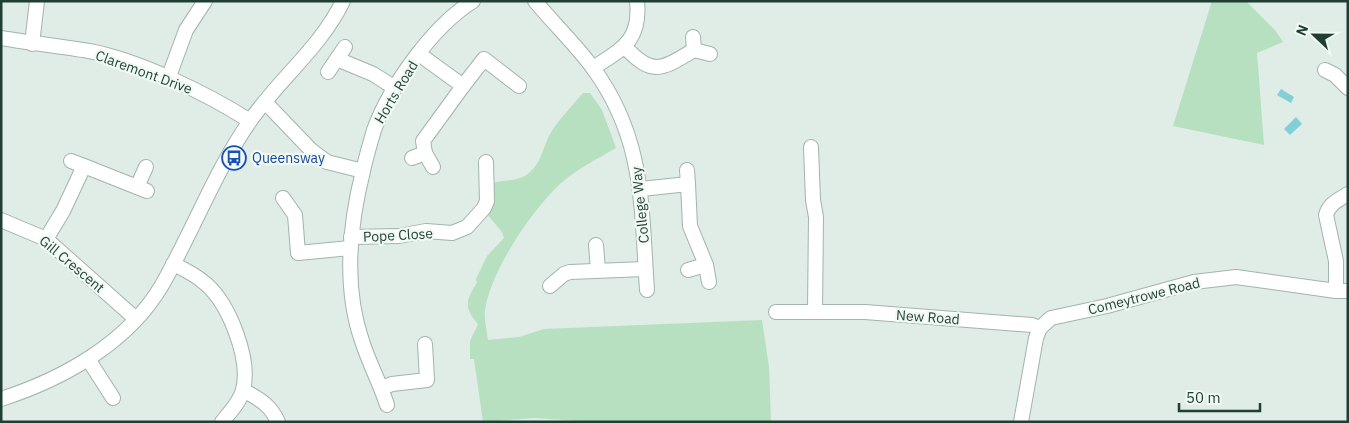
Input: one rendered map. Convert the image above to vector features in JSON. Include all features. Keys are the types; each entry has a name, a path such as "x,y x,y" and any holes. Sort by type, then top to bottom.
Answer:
{"street":[{"path":"32,44 37,1"},
{"path":"168,79 186,30 205,1"},
{"path":"1,399 59,376 88,358 136,319 161,286 250,121 322,36 343,1"},
{"name":"Horts Road","path":"387,405 382,388 363,346 353,310 351,242 355,201 375,129 395,88 447,22 473,1"},
{"name":"College Way","path":"535,1 593,68 617,109 630,139 641,188 647,290"},
{"path":"593,68 625,47 632,39 638,21 637,1"},
{"name":"Claremont Drive","path":"1,38 97,54 194,90 250,121"},
{"path":"625,47 647,67 656,68 666,66 694,43 710,54"},
{"path":"328,72 345,47"},
{"path":"420,54 463,86"},
{"path":"433,167 419,156 423,141 463,86 480,56 520,86"},
{"path":"337,59 373,74 395,88"},
{"path":"1325,70 1335,75 1348,88"},
{"path":"265,102 312,151 327,162 363,171"},
{"path":"811,147 813,200 816,217 815,312"},
{"name":"Pope Close","path":"283,198 295,215 299,259 351,242 426,232 443,239 467,227 484,208 493,177 486,162"},
{"path":"46,239 66,205 77,163 142,189 146,167"},
{"path":"641,188 687,177 690,226 706,265 709,282"},
{"path":"1342,291 1326,215 1328,209 1335,202 1348,194"},
{"name":"Gill Crescent","path":"1,220 46,239 136,319"},
{"path":"596,245 598,270"},
{"path":"173,264 205,283 224,310 238,339 242,354 243,390 234,407 222,422"},
{"path":"688,270 706,265"},
{"path":"550,286 562,270 645,269"},
{"name":"Comeytrowe Road","path":"1040,328 1052,318 1062,315 1107,306 1194,282 1236,277 1342,291"},
{"name":"New Road","path":"776,312 904,315 1032,325 1040,328"},
{"path":"1021,422 1034,345 1040,328"},
{"path":"382,388 392,384 428,386 425,344"},
{"path":"88,358 113,398"},
{"path":"243,390 265,402 272,410 278,422"}],"green space":[{"path":"1212,1 1246,1 1275,30 1283,42 1257,53 1264,145 1173,126"},
{"path":"583,93 590,93 602,110 616,148 580,169 561,183 538,209 514,242 495,277 489,294 485,310 488,340 519,337 544,329 762,320 769,367 771,422 596,422 534,418 483,422 474,359 470,359 470,341 478,324 470,313 468,304 470,294 487,256 504,238 502,232 486,213 492,185 496,182 522,178 533,169 553,129"}],"water":[{"path":"1281,89 1294,97 1291,103 1277,95"},
{"path":"1296,117 1302,124 1290,135 1284,129"}],"place":[{"name":"Queensway","path":"234,158"}]}
